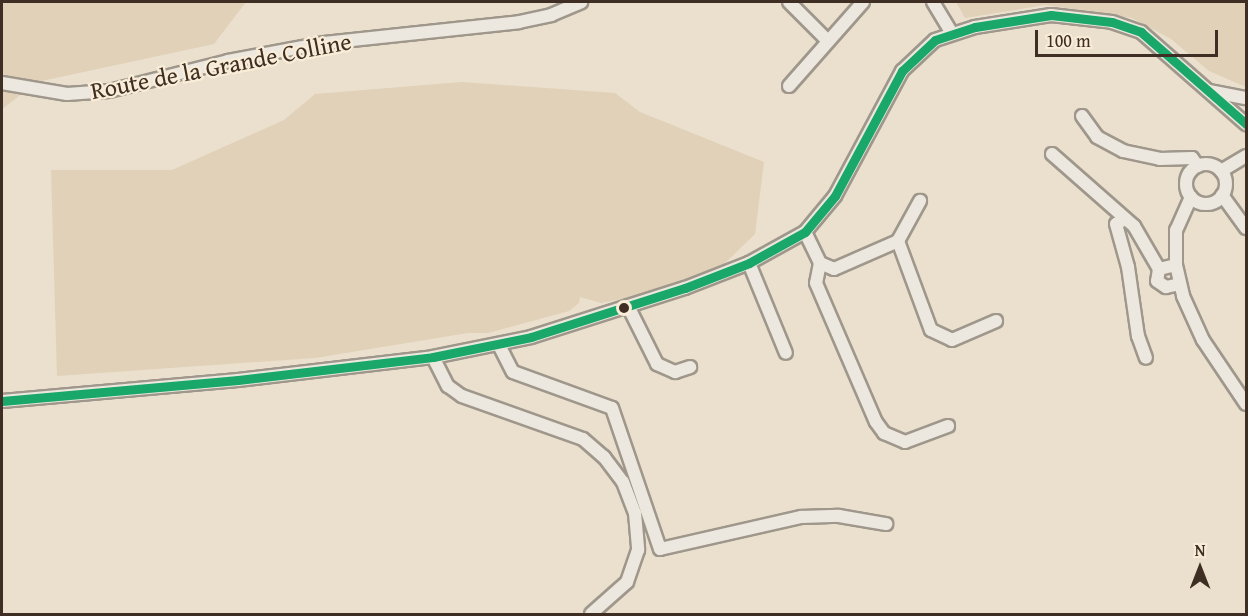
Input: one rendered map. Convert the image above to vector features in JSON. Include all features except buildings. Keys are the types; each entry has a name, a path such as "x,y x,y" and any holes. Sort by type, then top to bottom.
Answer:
{"street":[{"name":"Route de la Grande Colline","path":"2,83 67,94 109,92 228,61 324,43 519,22 551,15 581,2"},
{"path":"789,2 828,41"},
{"path":"789,86 862,2"},
{"path":"933,2 952,34"},
{"path":"2,401 249,379 433,357 499,345 628,306 749,263 805,232 835,196 902,71 919,51 952,34 1051,15 1112,22 1140,32 1246,124"},
{"path":"1208,90 1246,98"},
{"path":"1082,116 1097,137 1123,151 1160,159 1192,158 1198,166"},
{"path":"1052,154 1134,226 1159,269 1160,286 1180,284"},
{"path":"1221,171 1244,155"},
{"path":"1191,197 1207,204 1222,195 1226,183 1221,171 1210,165 1198,166 1186,180 1191,197 1176,230 1176,265 1180,284 1203,340 1246,404"},
{"path":"1222,195 1246,228"},
{"path":"820,263 834,269 898,241 920,201"},
{"path":"1125,219 1116,224 1128,267 1138,336 1146,358"},
{"path":"805,232 820,263 816,283 876,422 884,433 905,442 948,426"},
{"path":"898,241 931,330 952,340 996,321"},
{"path":"749,263 786,353"},
{"path":"1159,269 1176,265"},
{"path":"628,306 657,364 675,372 690,367"},
{"path":"499,345 513,372 612,408 660,549 801,517 838,516 886,524"},
{"path":"433,357 448,386 462,396 583,440 604,457 622,482 634,513 638,550 627,582 591,615"}],"shaded area":[{"path":"2,2 246,2 214,44 37,82 2,109"},
{"path":"956,2 1246,2 1246,87 1209,71 1171,39 1132,18 1045,5 965,18"},
{"path":"462,82 615,93 640,112 764,162 755,234 722,266 646,294 601,303 580,297 579,303 569,311 488,333 468,333 315,358 57,376 51,170 172,170 284,120 315,94"}],"transit line":[{"path":"2,401 238,380 433,357 531,337 685,288 749,263 805,232 835,196 902,71 935,40 975,27 1051,15 1112,22 1141,32 1246,124"}]}
